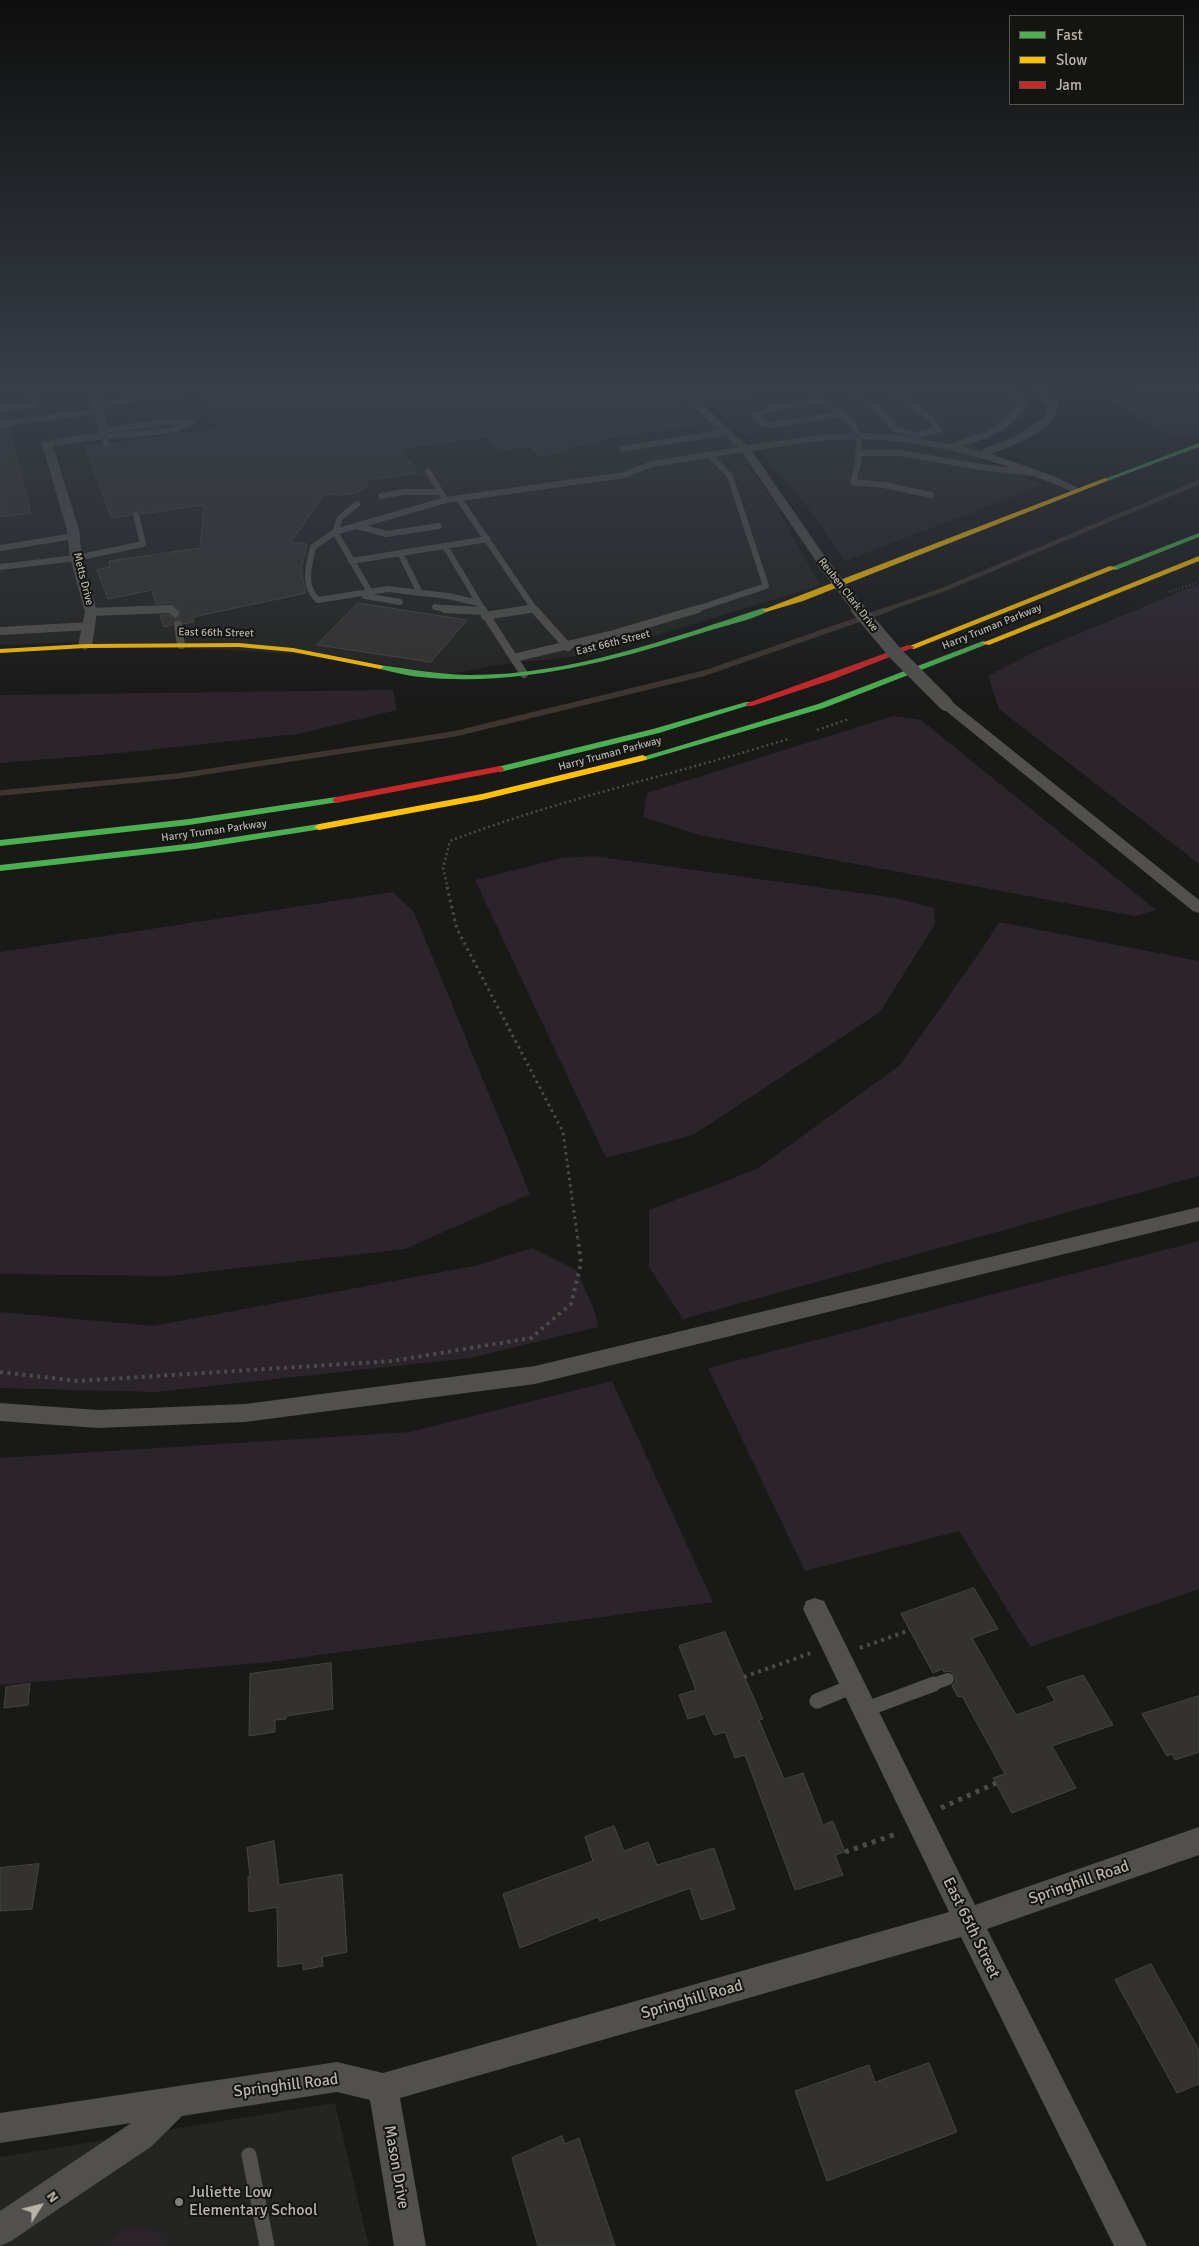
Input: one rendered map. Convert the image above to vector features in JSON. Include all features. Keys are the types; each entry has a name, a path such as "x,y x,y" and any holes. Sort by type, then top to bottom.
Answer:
{"main road":[{"name":"East 66th Street","path":"0,651 85,646 239,645 285,649 423,675 454,677 524,674 566,667 655,646 800,599 1067,494"},
{"name":"Harry Truman Parkway","path":"0,842 192,822 300,807 437,783 566,754 685,723 805,686 1199,535"},
{"name":"Harry Truman Parkway","path":"0,868 195,847 308,830 449,805 636,761 769,723 885,682 1199,558"},
{"path":"0,877 83,867 308,830"}],"street":[{"name":"Metts Drive","path":"62,494 74,536 76,558 91,612 85,646"},
{"name":"Reuben Clark Drive","path":"776,494 824,564 867,621 896,654 946,704"},
{"path":"946,704 1199,908"},
{"path":"0,1412 98,1419 245,1413 535,1375 727,1330 1199,1214"},
{"name":"East 65th Street","path":"815,1609 968,1922 1131,2246"},
{"name":"Springhill Road","path":"0,2128 337,2077 383,2088 968,1922 1199,1841"},
{"name":"Mason Drive","path":"383,2088 410,2246"},
{"path":"0,2230 141,2135 176,2101"}],"lane":[{"path":"380,496 393,494"},
{"path":"442,494 446,500"},
{"path":"480,603 388,589 318,600 311,594 307,578 313,547 336,532 446,500 495,494"},
{"path":"514,658 568,647 684,614 766,586 737,494"},
{"path":"925,494 931,495"},
{"path":"459,499 488,538 533,608 568,647"},
{"path":"358,504 340,518 336,532 370,592"},
{"path":"0,567 76,558 144,544 136,514"},
{"path":"357,526 386,534 439,526"},
{"path":"0,548 74,536"},
{"path":"351,561 488,538"},
{"path":"444,546 480,603 484,614 524,674"},
{"path":"400,553 420,593"},
{"path":"354,594 400,602"},
{"path":"435,607 484,614 533,608"},
{"path":"91,612 123,609 170,609 175,613"},
{"path":"178,624 181,645"},
{"path":"0,632 90,626"},
{"path":"817,1701 858,1698 948,1679"},
{"path":"249,2155 267,2246"}],"path":[{"path":"1163,594 1199,582"},
{"path":"811,732 857,716"},
{"path":"0,1372 78,1381 392,1361 531,1338 571,1304 581,1263 563,1132 457,929 443,868 450,842 508,819 718,761 792,738"},
{"path":"744,1677 910,1630"},
{"path":"845,1852 919,1822 996,1783"}],"shaded area":[{"path":"0,494 769,494 821,585 595,654 496,665 457,673 436,673 334,656 78,642 0,645"},
{"path":"796,494 1020,494 845,561"},
{"path":"1199,584 1199,864 999,709 988,676 1034,652"},
{"path":"393,690 397,710 298,734 110,754 0,763 0,695"},
{"path":"893,716 921,720 1156,910 1135,916 700,835 643,817 647,793"},
{"path":"594,856 895,898 934,908 935,924 880,1012 693,1135 606,1158 475,880 562,858"},
{"path":"393,892 414,912 530,1194 405,1249 169,1276 0,1274 0,952"},
{"path":"999,922 1199,961 1199,1176 683,1319 649,1267 649,1210 757,1169 900,1065"},
{"path":"1199,1241 1199,1589 1030,1647 959,1531 805,1571 708,1368"},
{"path":"532,1248 576,1270 594,1309 598,1327 470,1358 155,1392 0,1388 0,1312 153,1326 479,1265"},
{"path":"612,1381 713,1602 260,1663 0,1685 0,1458 410,1432"},
{"name":"Juliette Low Elementary School","path":"335,2103 369,2246 0,2246 0,2157"},
{"path":"134,2226 150,2229 158,2233 162,2236 167,2246 110,2246 113,2238 119,2232"}],"building":[{"path":"0,494 26,494 31,513 0,517"},
{"path":"102,494 350,494 324,494 291,542 307,544 301,571 306,593 193,617 194,622 183,624 180,620 177,620 172,625 164,627 160,615 177,618 180,614 179,609 170,603 156,604 152,590 108,599 97,570 110,567 109,561 200,548 204,505 141,514 135,510 131,515 111,518"},
{"path":"358,603 467,620 431,662 317,645"},
{"path":"974,1588 998,1629 972,1638 1016,1715 1055,1701 1047,1687 1083,1675 1113,1725 1052,1746 1076,1788 1012,1813 993,1778 1005,1774 962,1696 958,1697 952,1686 956,1681 955,1676 950,1671 944,1672 943,1669 933,1673 901,1614"},
{"path":"725,1632 763,1719 759,1720 784,1779 803,1773 823,1825 833,1821 845,1852 835,1855 843,1875 795,1890 745,1755 735,1758 725,1732 714,1735 705,1714 688,1719 679,1695 696,1690 679,1646"},
{"path":"331,1663 333,1709 286,1716 286,1719 275,1720 275,1732 249,1736 250,1674"},
{"path":"30,1684 28,1705 4,1708 6,1687"},
{"path":"1199,1696 1199,1752 1175,1760 1172,1754 1167,1756 1142,1714"},
{"path":"614,1826 624,1851 648,1842 657,1865 714,1848 735,1909 701,1920 690,1888 600,1921 598,1917 520,1948 503,1894 593,1861 585,1837"},
{"path":"274,1841 279,1885 342,1874 347,1952 322,1957 323,1966 303,1970 303,1963 278,1967 277,1907 249,1912 248,1877 250,1877 247,1848"},
{"path":"39,1864 32,1909 0,1911 0,1868"},
{"path":"1151,1964 1199,2050 1199,2084 1177,2093 1115,1980"},
{"path":"929,2063 957,2132 827,2181 795,2091 869,2065 875,2082"},
{"path":"562,2136 565,2144 579,2138 615,2246 538,2246 512,2158"}],"waterway":[{"path":"885,610 945,589 1171,494"},
{"path":"0,793 178,776 454,734 705,673 889,609"}],"traffic: fast":[{"path":"1113,568 1199,535"},
{"path":"380,667 418,674 468,677 512,675 555,669 641,649 766,610"},
{"path":"643,758 821,706 986,643"},
{"path":"500,769 656,731 749,704"},
{"path":"0,843 189,822 336,800"},
{"path":"0,868 195,846 319,827"}],"traffic: slow":[{"path":"766,610 800,599 1070,494"},
{"path":"986,643 1199,558"},
{"path":"911,647 1113,568"},
{"path":"0,651 85,646 239,645 293,650 380,667"},
{"path":"319,827 482,797 643,758"}],"traffic: jam":[{"path":"749,704 831,677 911,647"},
{"path":"336,800 500,769"}],"place":[{"name":"Juliette Low Elementary School","path":"179,2202"}]}
